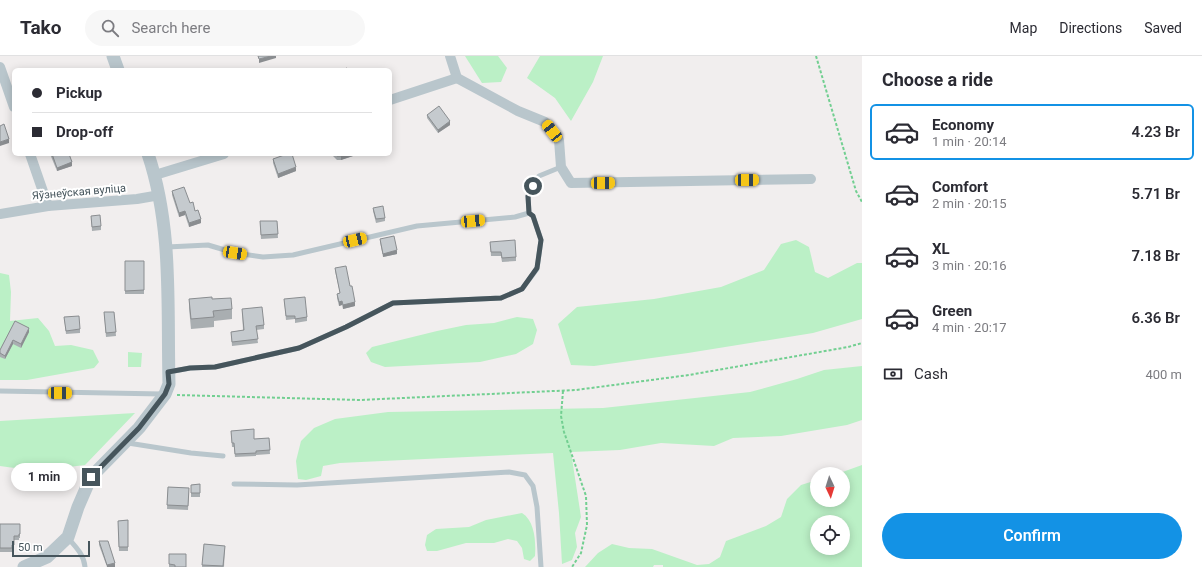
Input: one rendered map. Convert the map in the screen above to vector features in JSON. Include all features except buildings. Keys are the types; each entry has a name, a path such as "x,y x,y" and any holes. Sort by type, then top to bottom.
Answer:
{"street":[{"path":"113,56 117,68"},
{"path":"450,56 457,78 518,111 544,122 559,140 561,167 571,183 811,180"},
{"path":"0,67 12,101"},
{"path":"392,99 457,78"},
{"path":"31,156 48,206"},
{"path":"24,567 47,557 68,537 78,507 91,477 139,428 165,394 169,384 167,247 160,195 149,156"},
{"path":"155,175 217,156"},
{"name":"Яўзнеўская вуліца","path":"0,214 48,206 137,199 160,195"}],"lane":[{"path":"168,372 190,368 215,367 299,348 346,327 393,303 501,298 522,289 537,268 541,240 533,216 529,213 528,196 539,176 561,167"},
{"path":"167,247 208,245 235,253 264,257 293,254 417,226 515,217 529,213"},
{"path":"0,391 165,394"},
{"path":"125,442 192,453 223,456"},
{"path":"234,484 296,485 509,472 525,475 533,486 537,508 541,567"},
{"path":"68,537 78,549 85,567"}],"path":[{"path":"816,56 856,191 862,202"},
{"path":"165,394 360,400 563,391 689,375 848,347 862,343"},
{"path":"563,391 561,416 564,432 586,496 587,525 581,553 572,567"}],"green space":[{"path":"465,56 498,56 507,68 501,82 482,83"},
{"path":"540,56 603,56 593,82 571,121 555,98 527,78"},
{"path":"796,240 809,247 815,272 828,278 857,263 862,263 862,319 813,333 688,353 594,366 571,365 558,324 577,307 654,299 721,287 764,270 781,244"},
{"path":"0,273 9,275 11,292 10,321 38,318 49,331 55,346 71,345 93,350 99,362 94,368 27,380 0,380"},
{"path":"517,317 533,319 537,330 533,344 516,354 480,362 385,367 371,362 366,353 372,347 437,331 466,325 494,323"},
{"path":"128,352 142,353 141,367 128,367"},
{"path":"862,366 862,420 847,425 781,436 733,438 714,446 661,443 620,450 571,452 581,517 575,533 577,547 572,560 562,564 553,453 340,463 323,466 321,476 306,480 298,479 296,461 301,441 314,428 335,419 388,412 603,408 750,392 824,370"},
{"path":"135,413 85,465 42,469 21,469 0,466 0,421"},
{"path":"862,465 862,567 663,567 663,565 654,565 653,567 585,567 598,553 612,544 629,548 652,549 697,565 709,564 720,557 726,541 766,526 781,517 787,499 801,485 810,482 810,507 850,507 850,469"},
{"path":"522,513 530,521 534,532 535,556 530,561 524,559 522,548 517,541 508,539 494,543 466,543 437,551 427,551 425,545 427,535 436,529 469,527 486,520"}],"route":[{"path":"91,477 139,428 165,394 169,384 168,372 190,368 215,367 299,348 346,327 393,303 501,298 522,289 537,268 541,240 533,216 529,213 528,196 533,186"}]}
